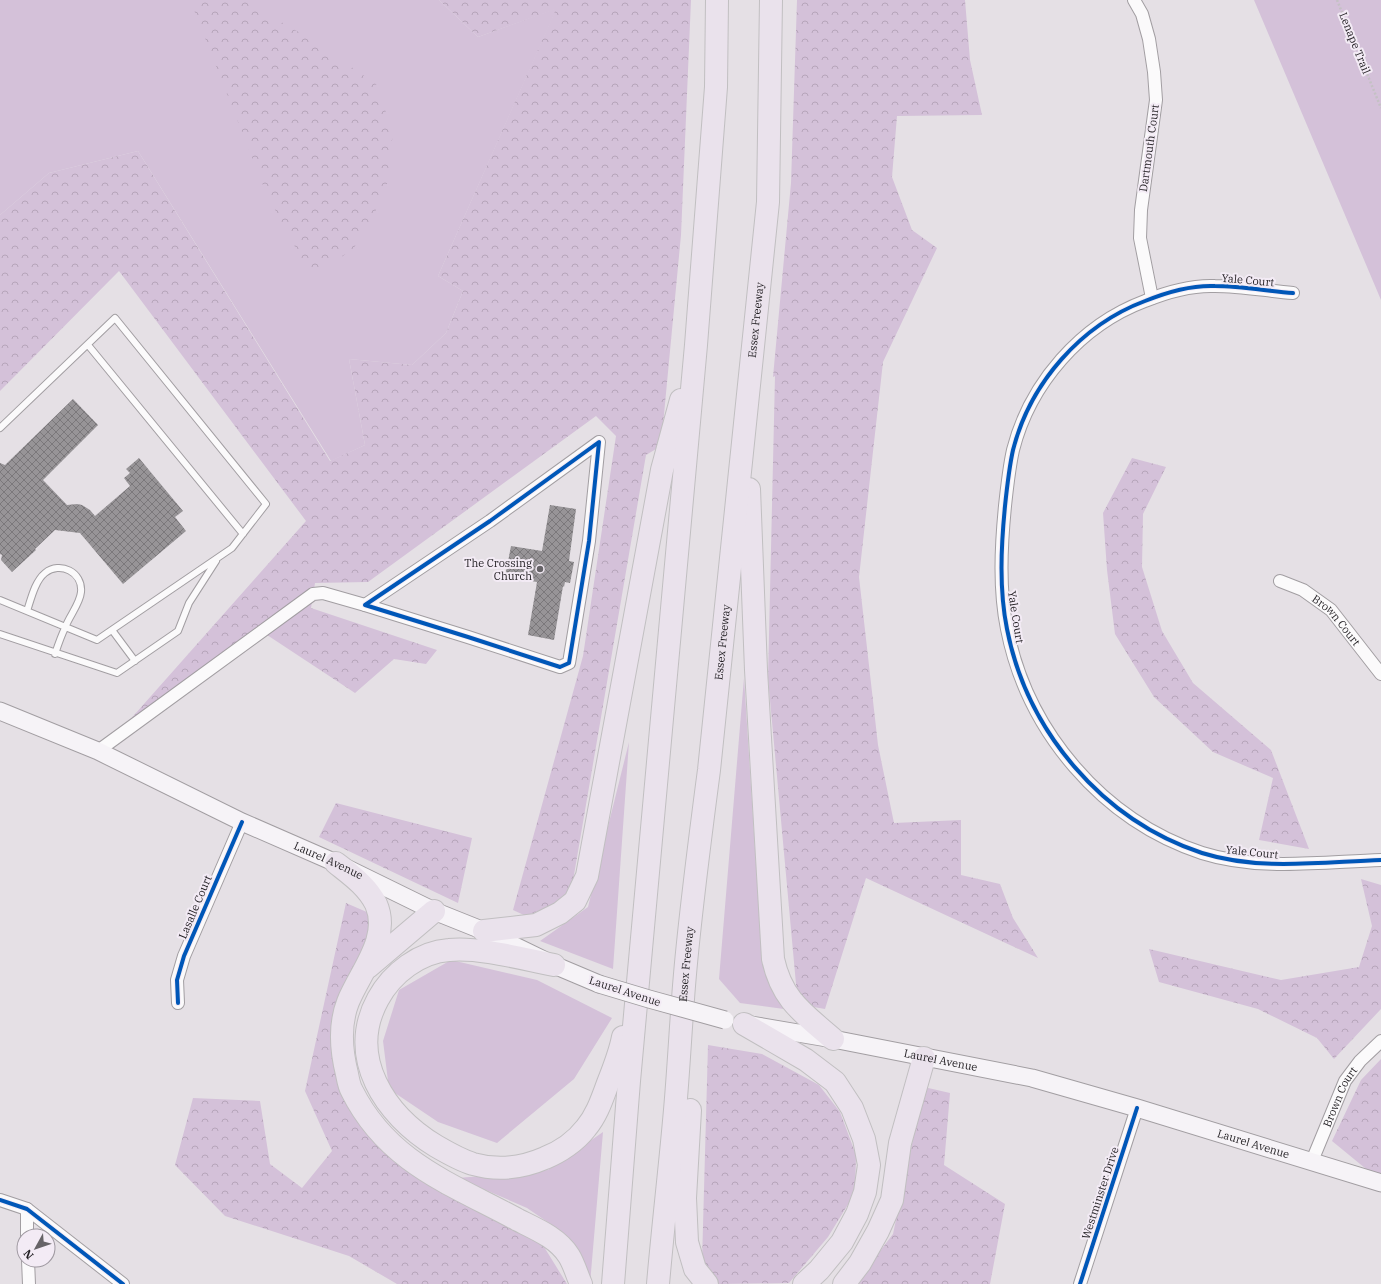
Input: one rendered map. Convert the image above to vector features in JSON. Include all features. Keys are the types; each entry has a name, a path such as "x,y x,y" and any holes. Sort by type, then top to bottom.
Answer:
{"highway":[{"path":"613,1284 642,936 696,345 716,87 718,0"},
{"name":"Essex Freeway","path":"658,1284 662,1233 672,1151 685,975 692,904 709,770 768,202 771,0"},
{"path":"484,931 536,925 560,913 574,901 587,876 662,470 696,345"},
{"path":"745,418 754,579 756,670 773,959 776,974 789,998 799,1010 833,1039"},
{"path":"336,864 361,883 376,904 379,914 380,929 367,968 348,1002 341,1035 342,1050 351,1089 372,1125 385,1139 424,1170 551,1238 569,1256 581,1284"},
{"path":"692,904 695,974 685,1198 687,1242 695,1269 707,1284"},
{"path":"367,968 434,911"},
{"path":"554,965 478,950 450,950 429,955 409,965 391,980 375,1005 370,1018 367,1031 368,1057 375,1082 385,1099 398,1116 426,1140 453,1156 474,1164 514,1168 556,1154 585,1130 597,1113 621,1050 642,936"},
{"path":"735,1022 806,1060 835,1082 852,1108 864,1139 869,1165 865,1192 857,1214 842,1242 819,1270 804,1284"},
{"path":"844,1284 860,1263 878,1231 892,1200 900,1143 924,1058"}],"main road":[{"name":"Laurel Avenue","path":"0,712 98,751 242,822 336,864 434,911 484,931 554,965 599,984 735,1022 833,1039 1032,1078 1137,1108 1381,1183"}],"street":[{"name":"Dartmouth Court","path":"1134,0 1142,14 1149,39 1154,72 1156,100 1141,210 1140,238 1152,298"},
{"name":"Yale Court","path":"1293,293 1214,286 1189,288 1152,298 1124,310 1086,335 1069,350 1041,386 1029,406 1020,427 1014,448 1009,471 1002,537 1003,599 1007,629 1025,688 1038,716 1055,742 1073,766 1095,788 1118,808 1144,826 1171,840 1200,852 1229,860 1263,864 1381,860"},
{"path":"98,751 313,594 323,594 365,605 560,667 569,663 589,541 599,442 490,521 365,605"},
{"name":"Brown Court","path":"1280,581 1303,590 1331,610 1381,674"},
{"name":"Lasalle Court","path":"178,1003 177,980 184,956 242,822"},
{"name":"Brown Court","path":"1312,1161 1345,1081 1360,1061 1381,1041"},
{"name":"Westminster Drive","path":"1080,1284 1137,1108"},
{"path":"0,1200 27,1209 123,1284"},
{"path":"27,1209 27,1228"},
{"path":"28,1268 29,1284"}],"lane":[{"path":"0,428 115,318 266,504 232,548 97,640 0,600"},
{"path":"88,345 243,534"},
{"path":"0,634 117,674 178,631 189,603 219,557"},
{"path":"27,611 40,578 46,572 57,568 67,568 76,575 80,583 81,592 65,627 55,654"},
{"path":"112,630 135,661"}],"green space":[{"path":"0,0 439,0 478,37 557,8 438,276 463,291 446,333 412,365 349,359 365,445 331,461 138,151 49,173 0,215"},
{"path":"190,0 244,0 309,38 376,84 393,132 386,193 354,248 326,268 312,270 302,260 266,193"},
{"path":"439,0 691,0 681,235 661,446 646,455 570,898 526,916 513,910 583,656 616,436 596,416 368,582 315,583 311,608 437,650 426,664 394,659 355,693 258,629 120,731 306,521 119,271 0,391 0,215 49,173 138,151 330,461 365,445 349,359 412,365 446,333 463,291 438,276 556,9 478,37"},
{"path":"797,0 965,0 970,60 982,115 897,116 892,177 912,230 937,248 883,362 859,577 878,745 894,823 961,820 961,875 1000,884 1013,918 1038,958 866,878 825,1009 808,1006 797,995 768,678 775,376 773,377 791,183"},
{"path":"1254,0 1381,0 1381,300"},
{"path":"1132,458 1166,467 1143,514 1142,567 1162,631 1193,683 1271,750 1309,849 1259,840 1273,778 1213,752 1154,697 1115,634 1107,570 1103,513"},
{"path":"744,678 762,958 784,1009 740,1003 719,979"},
{"path":"629,742 613,969 540,941 588,907"},
{"path":"336,803 472,838 458,903 319,837"},
{"path":"1361,879 1381,885 1381,1009 1334,1059 1317,1038 1258,1009 1159,982 1149,949 1281,980 1359,967 1372,926"},
{"path":"346,903 369,913 374,922 334,1034 353,1116 541,1242 567,1284 397,1284 349,1256 225,1216 175,1165 193,1098 260,1101 270,1164 302,1188 332,1151 305,1091"},
{"path":"451,960 537,980 612,1018 574,1079 497,1143 438,1122 389,1089 383,1041 399,990"},
{"path":"708,1045 762,1054 819,1085 840,1112 856,1155 855,1193 828,1237 789,1283 719,1284 702,1262"},
{"path":"1381,1059 1381,1176 1371,1173 1332,1141 1361,1080"},
{"path":"924,1087 950,1093 944,1165 1005,1204 990,1284 855,1284 893,1234"},
{"path":"603,1132 590,1284 588,1284 565,1234 527,1208 458,1178 548,1170"}],"building":[{"path":"73,399 98,425 43,480 67,505 82,505 90,510 95,516 130,486 124,478 130,473 126,469 139,458 183,511 175,517 186,531 123,584 80,533 55,530 12,572 1,560 0,463 5,465"},
{"name":"The Crossing Church","path":"550,505 576,509 569,561 574,562 570,583 565,582 564,587 563,586 554,640 528,635 537,582 505,577 511,546 542,551"}],"cycle path":[{"path":"1293,293 1225,286 1206,286 1171,292 1145,301 1100,325 1061,359 1045,380 1032,402 1021,425 1013,450 1007,485 1002,537 1004,614 1017,667 1032,702 1051,736 1074,767 1102,795 1132,818 1166,838 1202,853 1224,859 1268,864 1381,860"},
{"path":"599,442 589,541 569,663 560,667 365,605 490,521 599,442"},
{"path":"178,1003 177,980 184,956 242,822"},
{"path":"1080,1284 1137,1108"},
{"path":"0,1200 27,1209 123,1284"}],"place":[{"name":"The Crossing Church","path":"540,569"}]}
